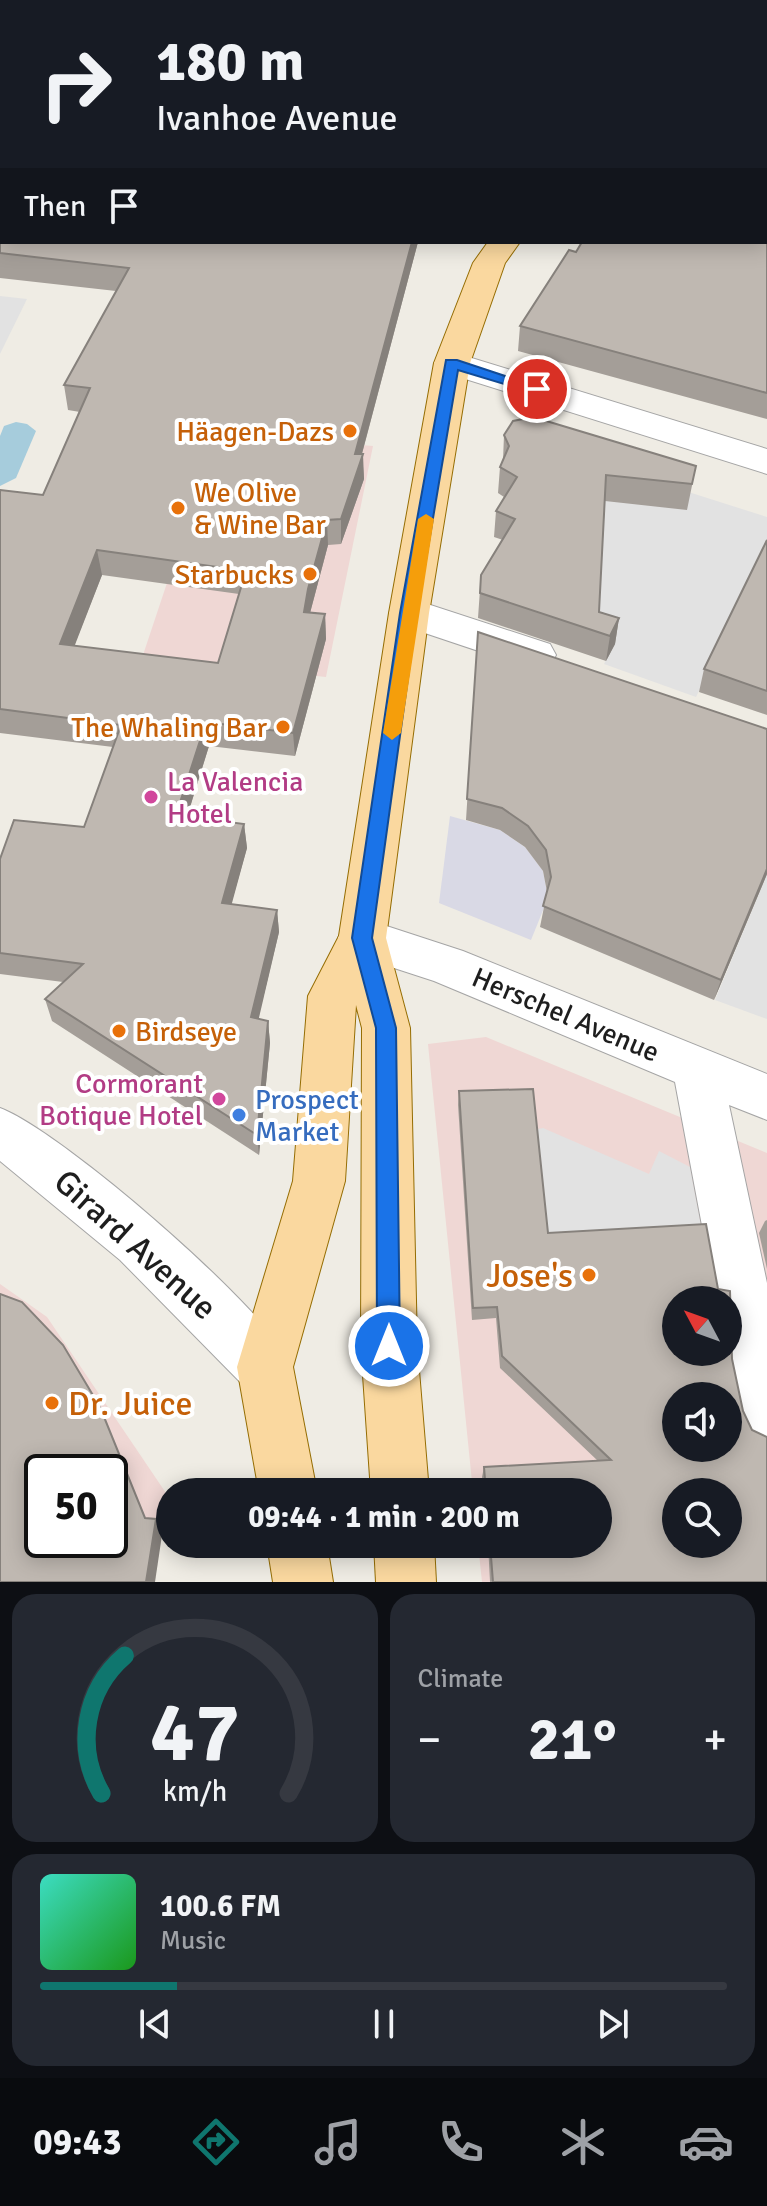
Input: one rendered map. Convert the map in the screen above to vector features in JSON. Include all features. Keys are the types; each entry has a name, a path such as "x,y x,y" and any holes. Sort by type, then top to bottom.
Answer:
{"main road":[{"path":"285,1478 265,1367 319,1181 332,996 362,938 409,613 452,363 489,263 503,244"},
{"path":"362,938 386,1028 389,1346 399,1478"},
{"path":"299,1558 303,1582"},
{"path":"405,1558 406,1582"}],"street":[{"path":"452,363 767,462"},
{"path":"409,613 571,667"},
{"name":"Herschel Avenue","path":"362,938 446,965 767,1097"},
{"path":"697,1069 767,1418"},
{"name":"Girard Avenue","path":"0,1131 56,1170 182,1280 265,1367"}],"shaded area":[{"path":"0,296 27,299 0,354"},
{"path":"178,430 373,446 326,677 142,658 186,526"},
{"path":"635,475 767,517 767,551 696,697 604,664 614,644 596,638 602,501"},
{"path":"450,816 500,830 525,847 543,871 548,898 531,940 439,903"},
{"path":"767,874 767,1019 715,1000"},
{"path":"486,1037 767,1153 767,1582 482,1582 479,1558 612,1558 612,1478 472,1478 428,1044"},
{"path":"543,1128 649,1174 659,1151 690,1167 703,1236 546,1246 533,1130"},
{"path":"0,1284 47,1317 156,1478 156,1522 128,1520 128,1454 24,1454 24,1490 0,1513"}],"water":[{"path":"16,422 27,424 36,431 16,478 0,486 0,436 4,426"}],"building":[{"path":"0,244 411,244 355,454 363,454 341,519 327,520 308,589 304,612 325,614 293,733 206,722 176,815 244,824 222,903 277,910 251,1017 268,1021 257,1135 45,999 83,964 0,953 0,859 14,820 84,827 121,725 0,709 0,490 43,495 90,388 64,385 129,268 0,253","holes":["97,550 246,571 218,663 60,644"]},
{"path":"581,244 767,244 767,393 520,326 569,250 576,252"},
{"path":"533,417 696,466 692,484 606,475 599,612 619,618 610,636 480,593 481,575 515,519 496,511 517,477 500,467 509,446 504,435 513,421"},
{"path":"767,540 767,691 704,669"},
{"path":"478,632 767,729 767,869 721,980 543,906 551,877 546,850 528,826 502,808 467,799"},
{"path":"533,1089 548,1233 706,1224 717,1286 662,1286 662,1366 733,1366 737,1382 662,1382 662,1462 742,1462 742,1406 752,1430 767,1437 767,1582 493,1582 491,1558 612,1558 612,1478 485,1478 484,1467 611,1460 502,1356 497,1307 473,1308 459,1091"},
{"path":"0,1294 22,1302 63,1345 100,1407 119,1454 24,1454 24,1558 128,1558 128,1476 145,1518 156,1519 146,1582 0,1582"}],"slow traffic":[{"path":"392,733 426,519"}],"place":[{"name":"Häagen-Dazs","path":"350,431"},
{"name":"We Olive & Wine Bar","path":"178,508"},
{"name":"Starbucks","path":"310,574"},
{"name":"The Whaling Bar","path":"283,727"},
{"name":"La Valencia Hotel","path":"151,797"},
{"name":"Birdseye","path":"119,1031"},
{"name":"Cormorant Botique Hotel","path":"219,1099"},
{"name":"Prospect Market","path":"239,1115"},
{"name":"Jose's","path":"589,1275"},
{"name":"Dr. Juice","path":"52,1403"}],"route":[{"path":"389,1346 386,1028 362,938 409,613 452,363 537,389"}]}
